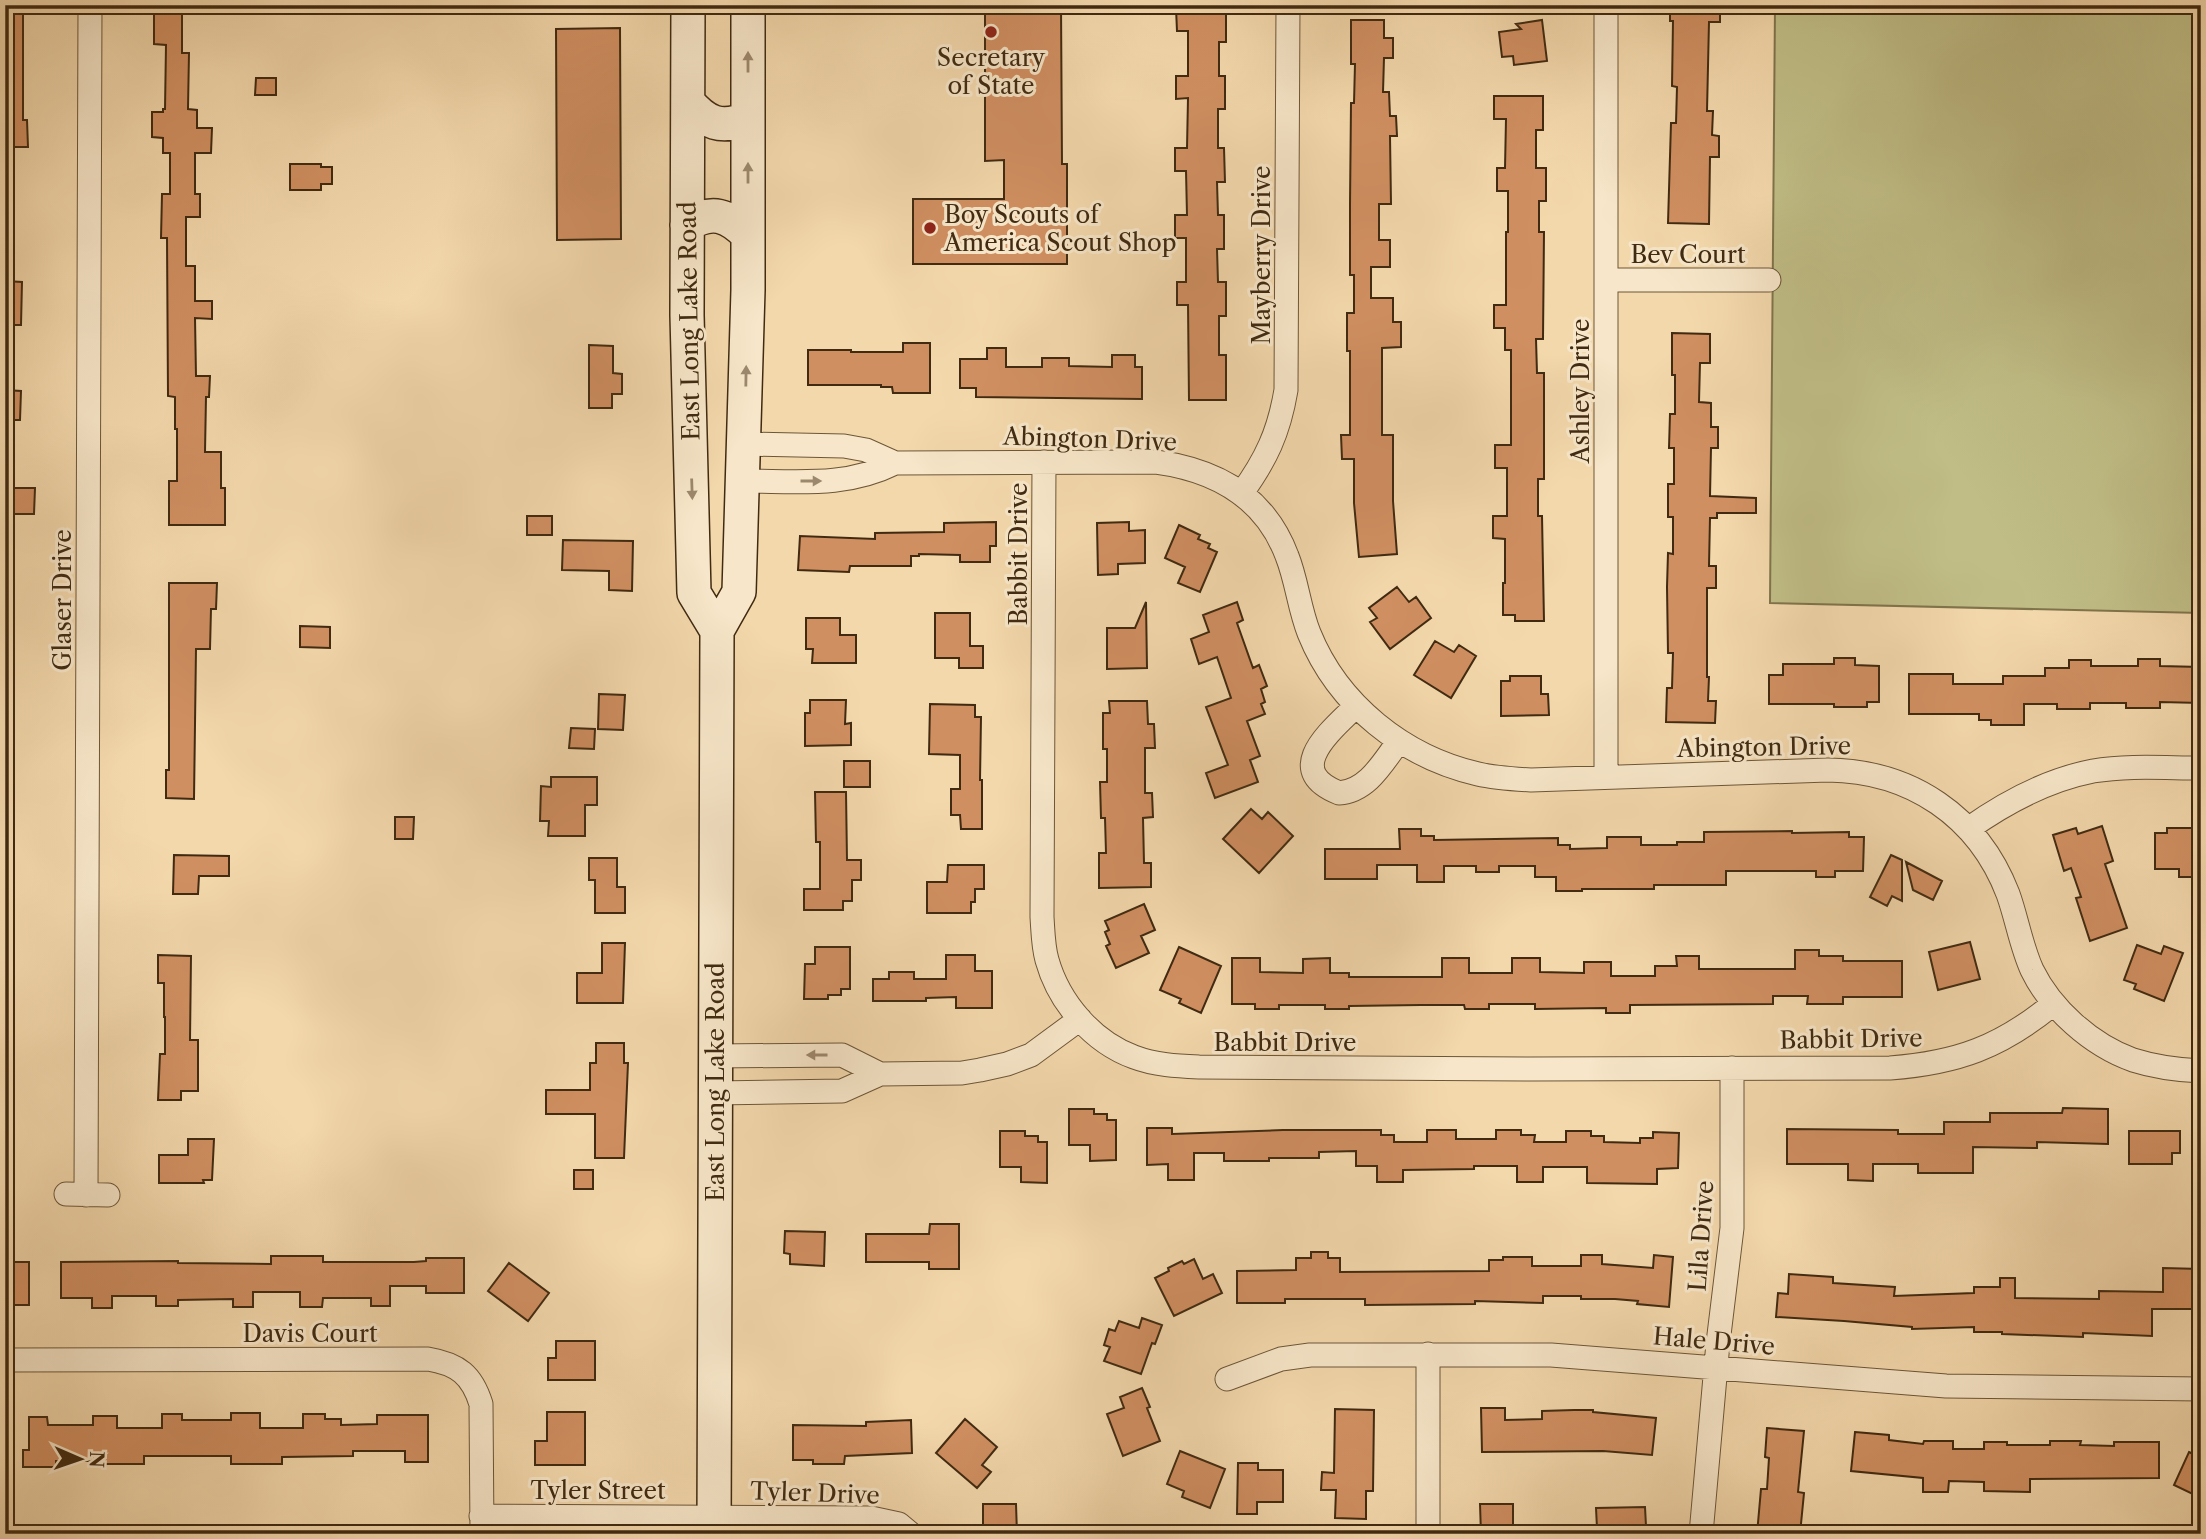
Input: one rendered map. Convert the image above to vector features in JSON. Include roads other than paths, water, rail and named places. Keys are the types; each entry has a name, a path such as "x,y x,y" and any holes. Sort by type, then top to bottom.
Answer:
{"main road":[{"name":"East Long Lake Road","path":"688,5 687,225 694,593 717,631 714,1525"},
{"path":"717,631 740,592 748,235 748,5"},
{"path":"688,102 706,119 721,125 748,118"},
{"path":"687,225 705,216 714,215 733,221 748,235"},
{"path":"693,524 711,539 731,540 741,534"}],"street":[{"name":"Glaser Drive","path":"87,1195 90,5"},
{"name":"Mayberry Drive","path":"1241,494 1273,442 1286,390 1288,5"},
{"name":"Ashley Drive","path":"1606,5 1606,777"},
{"name":"Bev Court","path":"1607,280 1769,280"},
{"name":"Abington Drive","path":"744,444 844,446 866,450 895,463 1156,462 1205,473 1241,494 1258,509 1278,535 1310,635 1320,655 1356,706 1399,741 1431,758 1480,775 1531,780 1828,770 1864,772 1885,777 1920,792 1943,806 1982,848 2009,896 2032,969 2053,1004 2087,1033 2121,1055 2167,1068 2201,1071"},
{"name":"Babbit Drive","path":"1044,462 1042,917 1047,960 1054,979 1080,1019 1094,1035 1120,1051 1136,1058 1175,1066 1890,1068 1936,1063 1996,1044 2024,1027 2053,1004"},
{"name":"Abington Drive","path":"742,481 842,481 878,471 895,463"},
{"path":"1356,706 1315,751 1314,769 1323,785 1339,793 1357,789 1399,741"},
{"path":"1968,830 2005,804 2076,775 2110,769 2201,768"},
{"path":"715,1093 842,1091 880,1074 962,1073 1007,1064 1031,1055 1080,1019"},
{"path":"715,1056 842,1055 880,1074"},
{"name":"Lila Drive","path":"1702,1534 1716,1367 1732,1228 1732,1068"},
{"path":"1428,1354 1428,1534"},
{"name":"Hale Drive","path":"1227,1379 1281,1359 1310,1355 1551,1355 1946,1387 2201,1389"},
{"name":"Davis Court","path":"5,1360 440,1361 461,1370 470,1379 481,1404 482,1525"},
{"name":"Tyler Drive","path":"714,1525 872,1518 899,1524 911,1534"},
{"name":"Tyler Street","path":"482,1525 714,1525"}],"place":[{"name":"Secretary of State","path":"991,32"},
{"name":"Boy Scouts of America Scout Shop","path":"930,228"}]}
